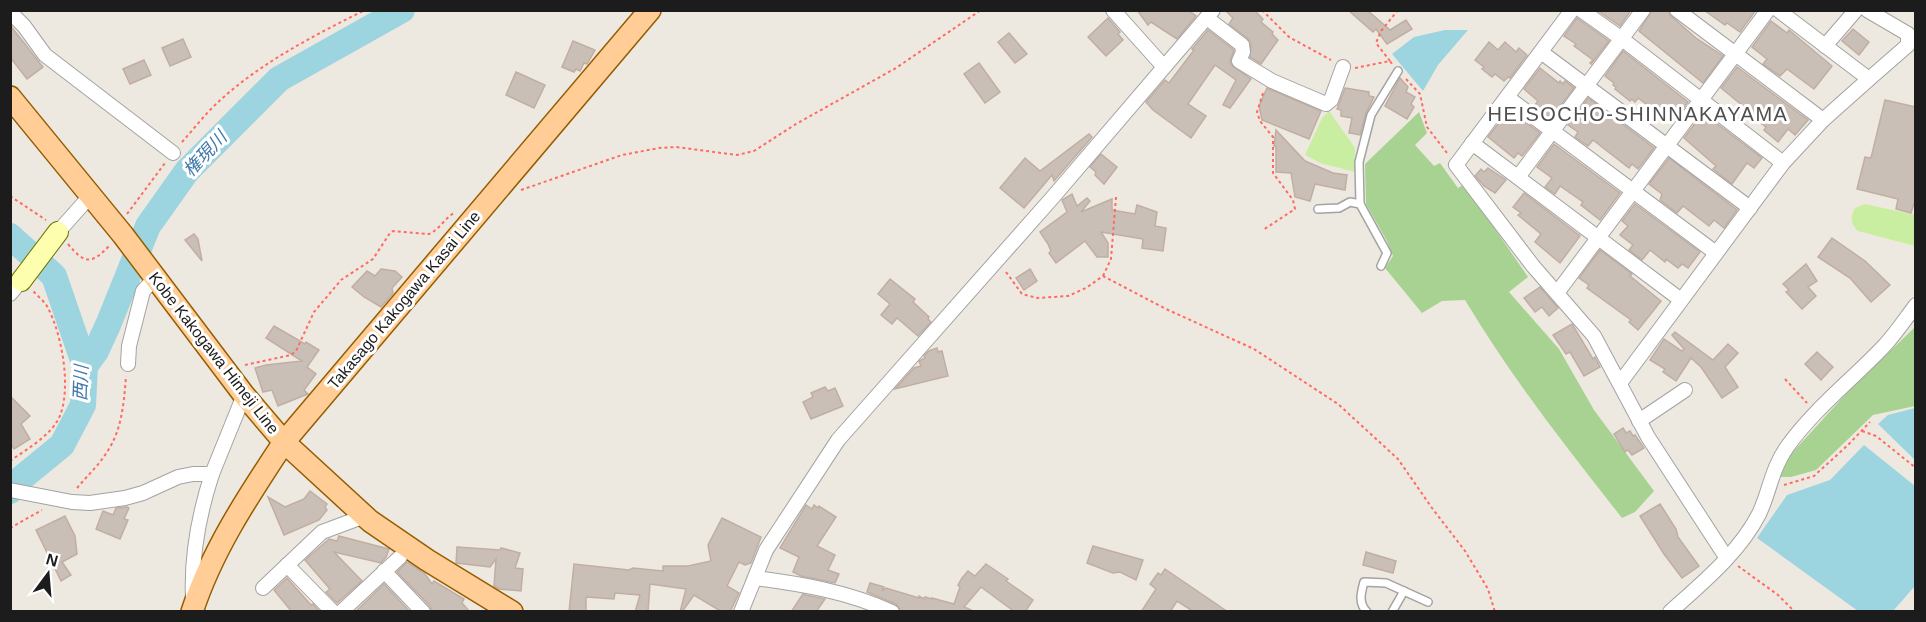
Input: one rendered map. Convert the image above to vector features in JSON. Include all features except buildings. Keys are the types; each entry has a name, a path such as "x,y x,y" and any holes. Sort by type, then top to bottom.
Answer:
{"main road":[{"name":"Takasago Kakogawa Kasai Line","path":"193,610 219,550 243,505 284,442 650,10"},
{"name":"Kobe Kakogawa Himeji Line","path":"10,97 91,195 244,395 284,442 365,516 427,560 512,612"},
{"path":"19,284 55,235"}],"street":[{"path":"1113,10 1164,68"},
{"path":"1572,10 1456,165 1533,266 1594,336 1648,437 1726,557"},
{"path":"1581,10 1783,163"},
{"path":"1518,177 1643,10"},
{"path":"1677,10 1823,120"},
{"path":"1557,293 1768,10"},
{"path":"1778,10 1869,79"},
{"path":"1825,46 1856,10"},
{"path":"1620,383 1783,163 1823,120 1908,45 1908,34 1867,10"},
{"path":"10,12 24,26 45,55 173,153"},
{"path":"741,612 766,550 838,440 998,260 1210,14 1242,45 1243,52 1239,62 1268,79 1326,104 1331,100 1343,67"},
{"path":"1541,52 1750,208"},
{"path":"1507,97 1716,253"},
{"path":"1472,143 1681,300"},
{"path":"55,235 91,195"},
{"path":"128,364 129,346 143,291 153,275"},
{"path":"1670,612 1726,557 1748,531 1759,512 1774,470 1788,447 1817,413 1886,344 1916,305"},
{"path":"1640,421 1686,390"},
{"path":"193,610 192,579 202,505 244,395"},
{"path":"10,490 80,503 125,498 143,493 178,477 212,474"},
{"path":"263,588 322,532 365,516"},
{"path":"341,612 400,557"},
{"path":"287,565 333,612"},
{"path":"384,571 423,612"},
{"path":"755,578 809,585 874,603 892,612"}],"lane":[{"path":"1381,266 1387,253 1360,204 1359,162 1371,115 1398,71"},
{"path":"1318,209 1339,208 1350,202 1360,204"},
{"path":"1367,612 1364,610 1360,597 1364,582 1386,583 1428,602"},
{"path":"1392,612 1404,591"}],"path":[{"path":"10,196 47,220 55,235 84,260 97,258 120,232 155,174 212,108 242,81 282,54 365,10"},
{"path":"501,186 522,190 622,155 659,148 676,147 737,155 754,151 796,124 896,68 981,10"},
{"path":"1262,10 1289,37 1343,67 1350,69 1389,61"},
{"path":"1398,10 1381,31 1376,43 1389,61 1420,94 1427,127 1456,165"},
{"path":"1263,230 1295,209 1293,200 1273,173 1273,137 1260,121 1257,112 1257,106 1268,79"},
{"path":"998,260 1022,294 1037,298 1068,296 1086,288 1102,276 1112,259 1116,197"},
{"path":"225,369 291,355 296,351 314,312 341,280 373,260 390,232 429,234 456,212 466,210 478,213"},
{"path":"1102,276 1254,349 1338,404 1398,459 1465,551 1488,589 1495,612"},
{"path":"10,461 50,430 59,417 64,399 62,351 55,326 47,307 19,284"},
{"path":"10,528 74,491 108,451 123,412 128,364"},
{"path":"1785,379 1817,413"},
{"path":"1769,483 1787,485 1814,476 1870,422"},
{"path":"1862,431 1876,436 1916,468"},
{"path":"1726,557 1778,595 1795,612"}],"green space":[{"path":"1329,111 1355,148 1355,172 1320,163 1305,155 1322,118"},
{"path":"1419,112 1427,133 1415,145 1434,166 1440,163 1458,188 1464,184 1528,277 1509,292 1559,349 1594,410 1654,491 1635,512 1622,518 1520,384 1465,300 1442,301 1422,313 1385,268 1393,256 1366,204 1365,164"},
{"path":"1865,204 1915,215 1915,246 1858,231 1852,223 1852,214 1855,208"},
{"path":"1914,328 1915,406 1873,415 1816,470 1791,477 1779,477 1791,454 1846,394"}],"water":[{"path":"1445,30 1468,30 1438,65 1423,91 1392,54 1414,37"},
{"path":"1916,408 1915,460 1878,424 1888,415"},
{"path":"1864,445 1915,486 1915,586 1893,611 1858,611 1757,538 1787,495 1830,480"}],"waterway":[{"name":"権現川","path":"85,366 96,351 108,325 148,226 187,171 279,79 402,10"},
{"name":"権現川","path":"10,236 54,276 85,366 83,405 62,445 18,481 10,491"}],"district":[{"name":"HEISOCHO-SHINNAKAYAMA","path":"1638,114"}],"water label":[{"name":"西川","path":"81,383"}]}
